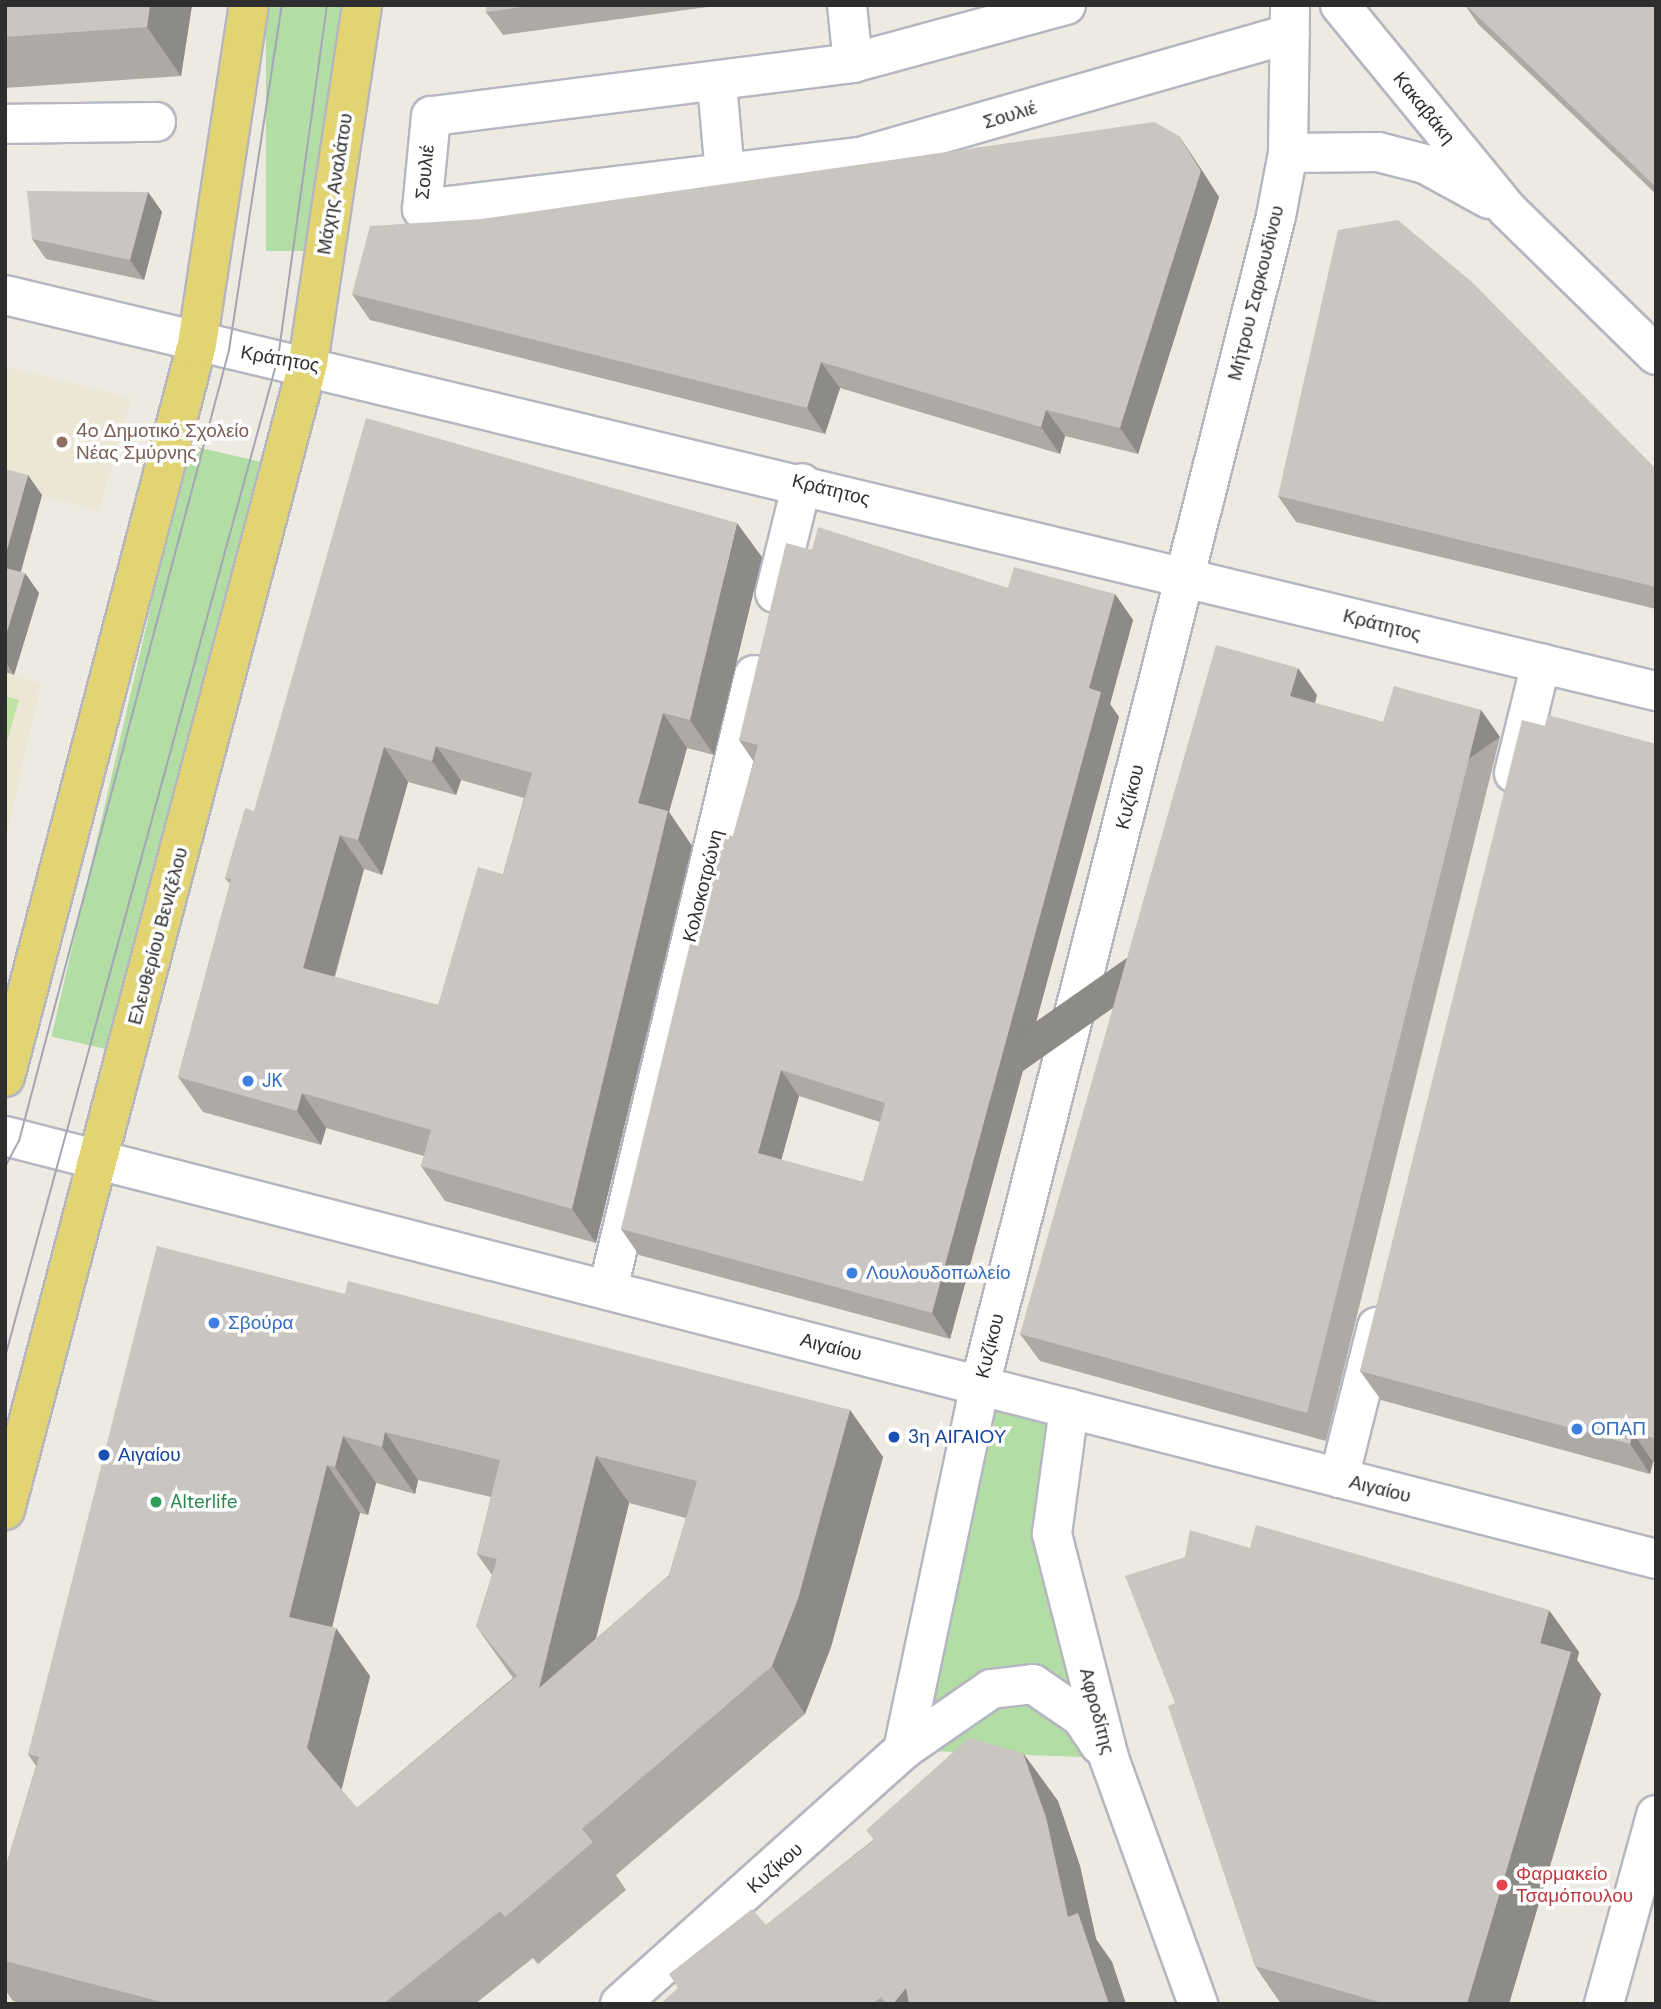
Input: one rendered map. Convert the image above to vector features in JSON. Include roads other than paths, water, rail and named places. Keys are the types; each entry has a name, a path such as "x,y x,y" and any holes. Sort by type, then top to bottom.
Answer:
{"main road":[{"path":"5,1077 197,344 249,5"},
{"name":"Μάχης Αναλάτου","path":"308,363 362,5"},
{"name":"Ελευθερίου Βενιζέλου","path":"5,1510 308,363"}],"street":[{"path":"847,5 853,62"},
{"name":"Σουλιέ","path":"1066,5 853,62 717,84 431,116 422,209 860,157 927,141 1290,20"},
{"name":"Κακαβάκη","path":"1340,5 1508,210 1649,344"},
{"name":"Μήτρου Σαρκουδίνου","path":"1186,577 1288,153 1290,20"},
{"path":"717,84 725,173"},
{"path":"5,124 156,122"},
{"name":"Κακαβάκη","path":"1288,153 1341,149 1426,164 1508,210"},
{"name":"Κράτητος","path":"5,295 197,344 308,363 1656,691"},
{"name":"Κολοκοτρώνη","path":"608,1289 802,483"},
{"name":"Κυζίκου","path":"620,2004 903,1750 980,1385 1186,577"},
{"path":"1504,813 1541,663"},
{"name":"Αιγαίου","path":"5,1136 1656,1559"},
{"path":"1339,1478 1387,1288"},
{"name":"Αφροδίτης","path":"1069,1408 1052,1534 1108,1758 1198,2004"},
{"path":"903,1750 991,1689 1033,1684 1082,1717 1108,1758"},
{"path":"1604,2004 1656,1815"}],"tram line":[{"path":"5,1167 19,1141 229,350 282,5"},
{"path":"5,1357 278,358 327,5"}],"place":[{"name":"4o Δημοτικό Σχολείο Νέας Σμύρνης","path":"62,442"},
{"name":"JK","path":"248,1081"},
{"name":"Λουλουδοπωλείο","path":"852,1273"},
{"name":"Σβούρα","path":"214,1323"},
{"name":"ΟΠΑΠ","path":"1577,1429"},
{"name":"3η ΑΙΓΑΙΟΥ","path":"894,1437"},
{"name":"Αιγαίου","path":"104,1455"},
{"name":"Alterlife","path":"156,1502"},
{"name":"Φαρμακείο Τσαμόπουλου","path":"1502,1885"}]}
